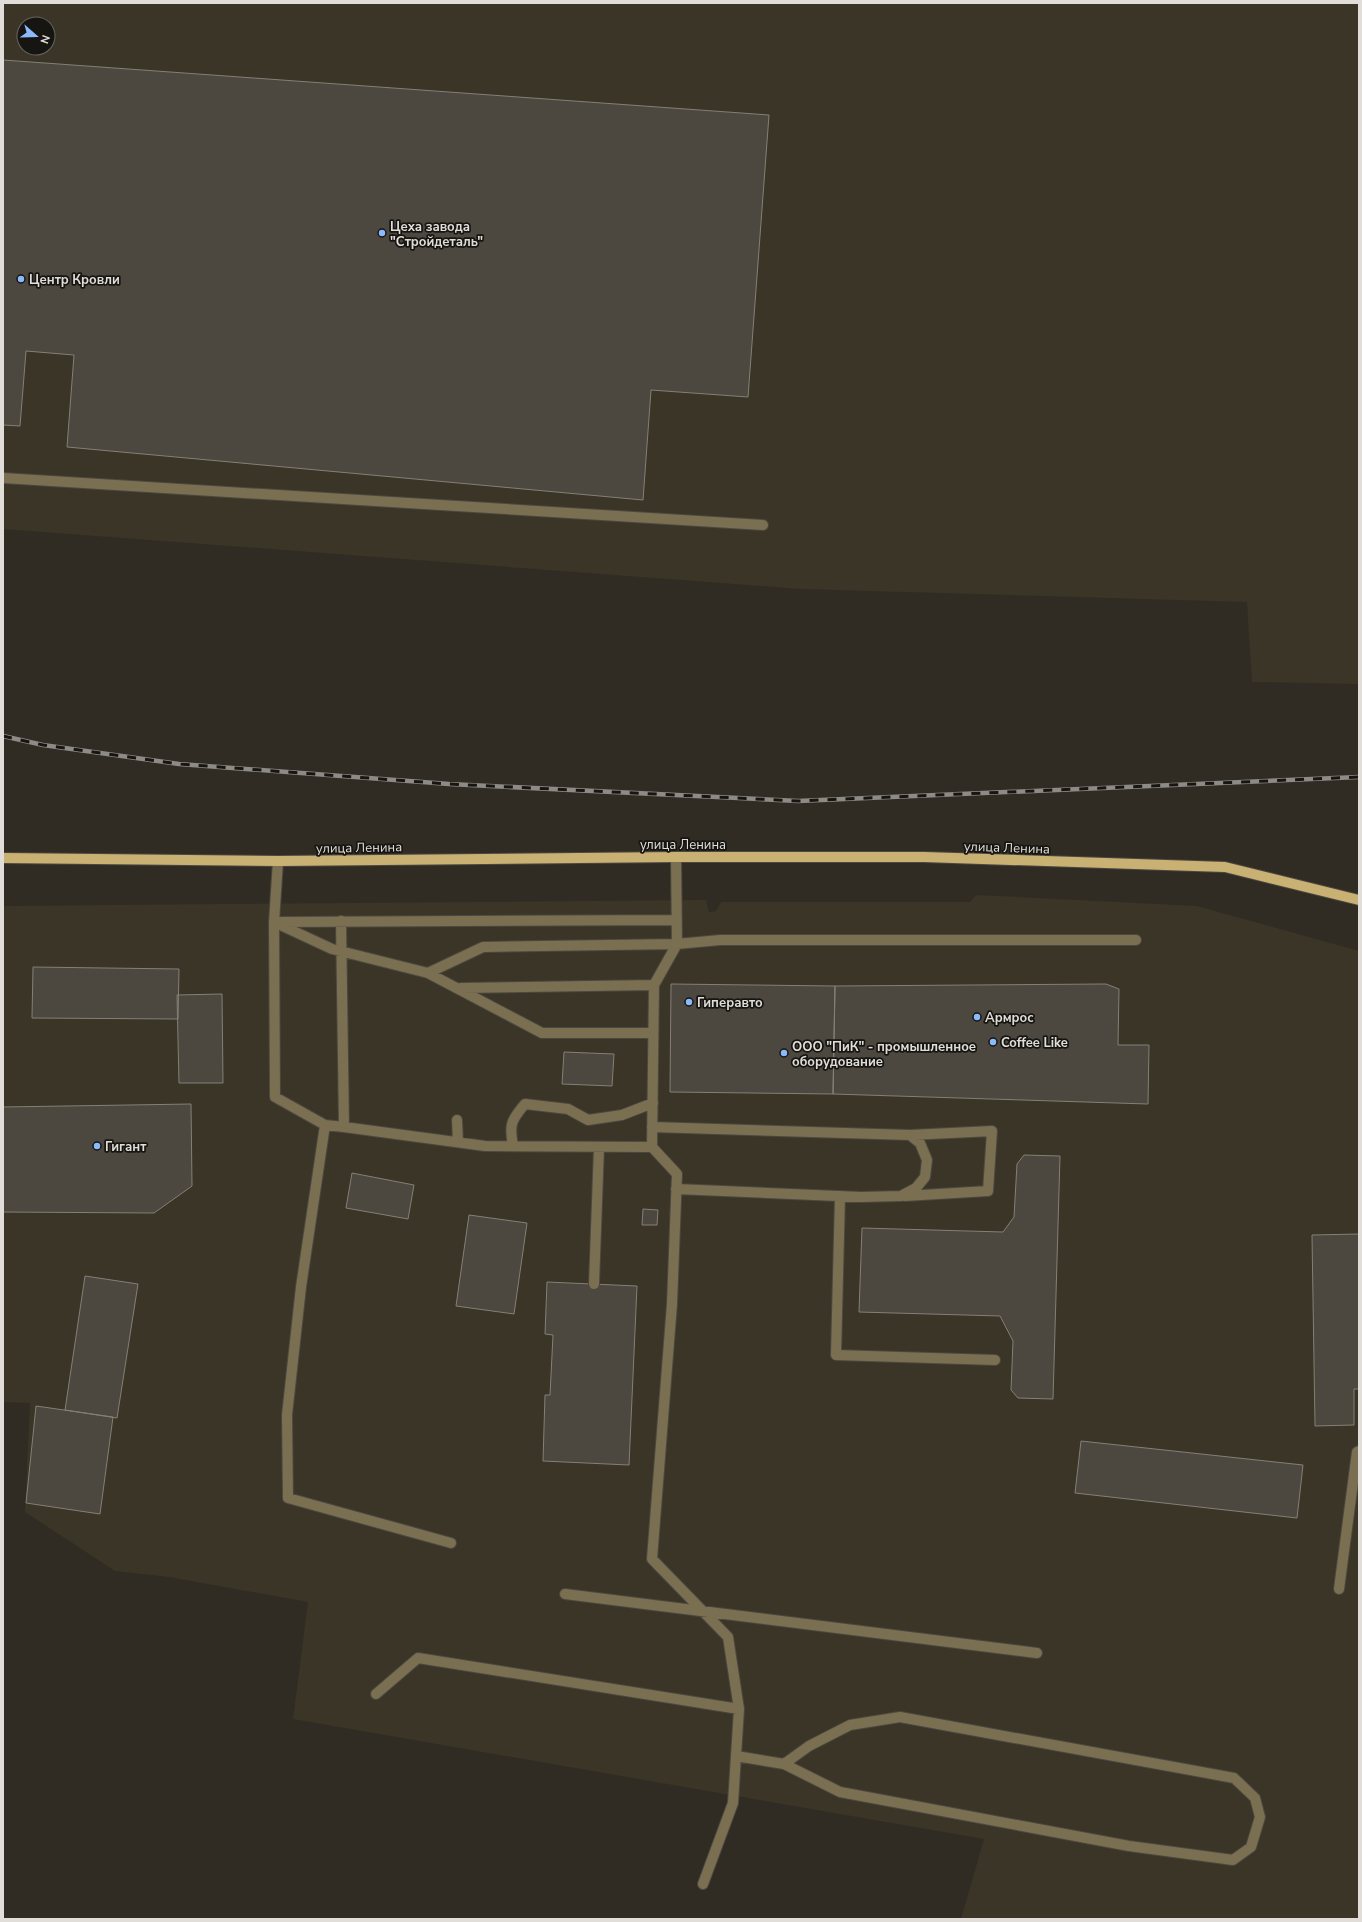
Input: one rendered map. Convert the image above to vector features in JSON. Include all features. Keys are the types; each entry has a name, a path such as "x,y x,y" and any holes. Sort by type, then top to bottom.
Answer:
{"main road":[{"name":"улица Ленина","path":"3,858 278,861 676,857 924,857 1225,867 1359,900"}],"lane":[{"path":"3,478 763,525"},
{"path":"676,857 676,944 654,985 652,1147 677,1174 672,1304 652,1559 728,1637 739,1710 733,1803 703,1884"},
{"path":"278,861 274,922 275,1097 325,1125 485,1146 652,1147"},
{"path":"274,922 677,920"},
{"path":"341,921 344,1127"},
{"path":"274,922 341,951 428,973 542,1033 653,1033"},
{"path":"428,973 483,947 676,944 720,940 1136,940"},
{"path":"459,988 654,985"},
{"path":"514,1146 511,1134 513,1117 525,1104 568,1109 588,1120 622,1115 653,1103"},
{"path":"457,1120 458,1142"},
{"path":"325,1125 301,1287 287,1415 288,1498 451,1544"},
{"path":"652,1127 910,1134 992,1131 988,1191 901,1196 840,1196 676,1189"},
{"path":"901,1196 916,1188 925,1177 927,1160 920,1143 910,1134"},
{"path":"594,1284 599,1147"},
{"path":"840,1196 836,1355 995,1360"},
{"path":"1339,1589 1357,1452 1359,1451"},
{"path":"565,1594 1037,1653"},
{"path":"376,1694 418,1658 739,1710"},
{"path":"736,1756 784,1764 840,1792 1129,1846 1233,1860 1251,1847 1260,1817 1255,1798 1234,1778 900,1717 850,1726 809,1746 784,1764"}],"shaded area":[{"path":"3,3 1359,3 1359,684 1252,682 1247,602 802,589 3,529"},
{"path":"976,895 1197,906 1359,951 1359,1919 961,1919 984,1839 293,1719 308,1602 169,1577 115,1571 25,1512 30,1403 3,1402 3,906 706,900 709,912 716,911 721,902 970,902"}],"building":[{"name":"Цеха завода \"Стройдеталь\"","path":"3,60 769,115 748,397 651,390 643,500 67,447 74,355 26,351 20,426 3,425"},
{"path":"33,967 179,969 178,1019 32,1018"},
{"path":"671,984 835,986 833,1094 670,1092"},
{"name":"Армрос","path":"1106,984 1119,989 1118,1045 1149,1045 1148,1104 833,1094 835,986"},
{"path":"222,994 223,1083 179,1083 177,995"},
{"path":"564,1052 614,1054 612,1086 562,1084"},
{"name":"Гигант","path":"191,1104 192,1186 154,1213 3,1212 3,1107"},
{"path":"1024,1155 1060,1156 1053,1399 1018,1398 1011,1390 1013,1341 1000,1316 859,1312 862,1228 1003,1232 1014,1217 1017,1164"},
{"path":"352,1173 414,1185 408,1219 346,1208"},
{"path":"643,1209 658,1210 657,1225 642,1225"},
{"path":"469,1215 527,1223 514,1314 456,1306"},
{"path":"1359,1234 1359,1389 1354,1389 1354,1425 1315,1426 1312,1235"},
{"path":"85,1276 138,1284 117,1418 65,1410"},
{"path":"547,1282 637,1286 629,1465 543,1461 545,1395 550,1395 553,1335 545,1334"},
{"path":"36,1406 113,1417 100,1514 26,1503"},
{"path":"1081,1441 1303,1465 1297,1518 1075,1493"}],"railway":[{"path":"3,736 43,745 179,764 449,784 798,801 1359,777"}],"place":[{"name":"Цеха завода \"Стройдеталь\"","path":"382,233"},
{"name":"Центр Кровли","path":"21,279"},
{"name":"Гиперавто","path":"689,1002"},
{"name":"Армрос","path":"977,1017"},
{"name":"Coffee Like","path":"993,1042"},
{"name":"ООО \"ПиК\" - промышленное оборудование","path":"784,1053"},
{"name":"Гигант","path":"97,1146"}]}
